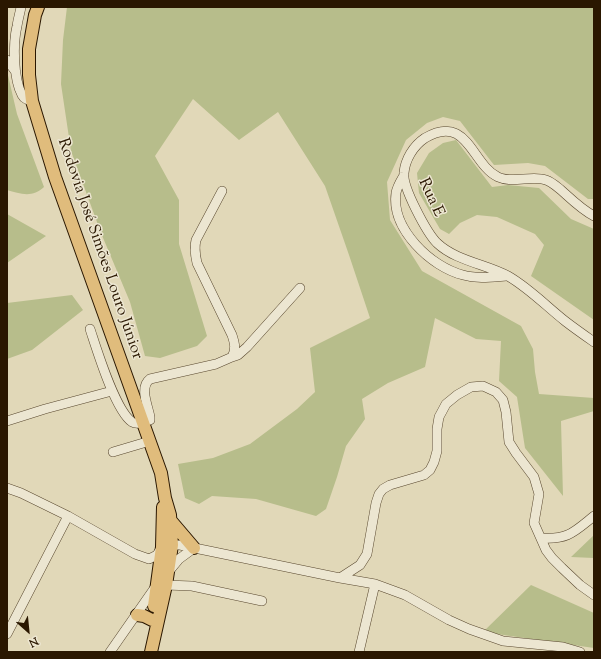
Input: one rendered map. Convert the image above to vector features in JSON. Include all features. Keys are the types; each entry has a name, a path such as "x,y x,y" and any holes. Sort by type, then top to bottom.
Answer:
{"main road":[{"name":"Rodovia José Simões Louro Júnior","path":"38,7 35,15 29,49 29,75 32,101 55,177 150,441 169,508 171,521 150,652"},
{"name":"Rodovia José Simões Louro Júnior","path":"165,498 163,508 167,546"},
{"path":"171,521 194,548"},
{"name":"Rodovia José Simões Louro Júnior","path":"150,652 152,620 161,585"},
{"path":"135,616 144,616 152,620"}],"street":[{"path":"21,7 16,27 16,72 22,95 26,100 32,101"},
{"path":"7,60 16,72"},
{"name":"Rua E","path":"594,216 547,180 533,178 511,179 498,177 485,166 468,143 460,136 451,132 442,132 424,139 407,159 403,176 412,201 430,234 437,243 444,249 456,255 507,276 528,290 564,321 594,342"},
{"path":"403,176 398,185 396,206 398,216 414,244 437,263 450,271 464,276 487,278 507,276"},
{"path":"222,191 196,240 194,248 197,263 232,335 235,344 235,351 232,358"},
{"path":"90,329 112,391 126,415 132,422 143,422 150,420 144,387 146,382 150,379 216,364 238,355 248,347 300,288"},
{"path":"340,578 360,565 367,554 376,503 379,494 383,489 390,485 424,475 430,470 434,462 436,451 439,417 446,404 457,395 471,387 483,386 496,392 503,400 506,412 509,442 534,477 538,494 534,523 541,538 552,558 580,585 594,595"},
{"path":"7,421 112,391"},
{"path":"113,452 150,441"},
{"path":"7,488 21,493 68,516 135,554 149,559 161,585"},
{"path":"7,634 68,516"},
{"path":"541,538 554,539 570,535 594,516"},
{"path":"149,559 157,555 167,546 180,545 375,584 405,595 449,620 487,636 514,643 563,648 580,652"},
{"path":"110,652 135,616 161,585 179,559 194,548"},
{"path":"359,652 375,584"},
{"path":"161,585 192,586 262,602"},
{"path":"135,616 161,585"}],"green space":[{"path":"67,7 594,7 594,199 588,199 545,166 528,163 494,165 460,121 443,117 427,123 406,140 387,182 390,220 422,271 521,326 533,349 539,394 594,398 594,411 561,421 563,496 525,448 517,397 499,381 501,341 476,339 435,318 425,367 388,383 362,399 365,419 346,446 326,509 316,516 256,499 212,496 199,504 185,498 178,464 213,458 250,444 297,409 315,392 310,348 370,318 325,186 278,112 239,140 193,99 155,156 179,200 179,244 207,336 197,346 160,358 145,356 130,302 101,233 71,151 61,84 63,40"},
{"path":"7,71 17,114 44,187 31,194 22,194 7,190"},
{"path":"456,140 492,187 508,185 539,188 571,219 594,229 594,320 531,276 544,245 535,234 497,217 477,215 460,223 449,234 440,229 419,193 417,173 429,153 443,143"},
{"path":"7,214 46,236 7,263"},
{"path":"72,295 83,310 32,350 7,359 7,303"},
{"path":"594,535 594,558 571,557"},
{"path":"531,585 594,613 594,648 483,632"}]}
